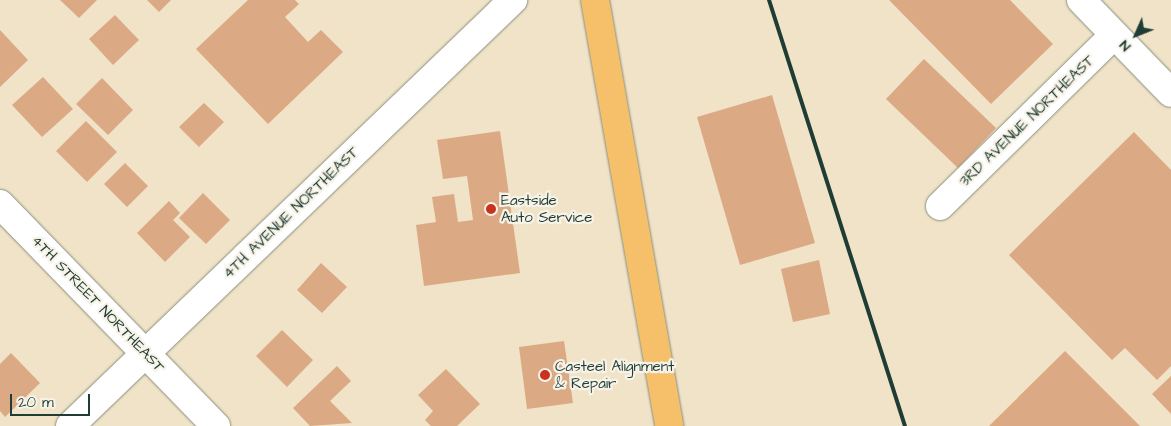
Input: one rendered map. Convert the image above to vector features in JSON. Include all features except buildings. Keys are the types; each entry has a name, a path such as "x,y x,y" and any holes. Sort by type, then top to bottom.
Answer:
{"main road":[{"path":"595,0 669,426"}],"street":[{"name":"4TH AVENUE NORTHEAST","path":"70,426 513,0"},
{"path":"1081,0 1171,93"},
{"name":"3RD AVENUE NORTHEAST","path":"940,206 1114,35"},
{"name":"4TH STREET NORTHEAST","path":"0,204 216,426"}],"railway":[{"path":"769,0 905,426"}],"place":[{"name":"Eastside Auto Service","path":"491,209"},
{"name":"Casteel Alignment & Repair","path":"545,375"}]}
